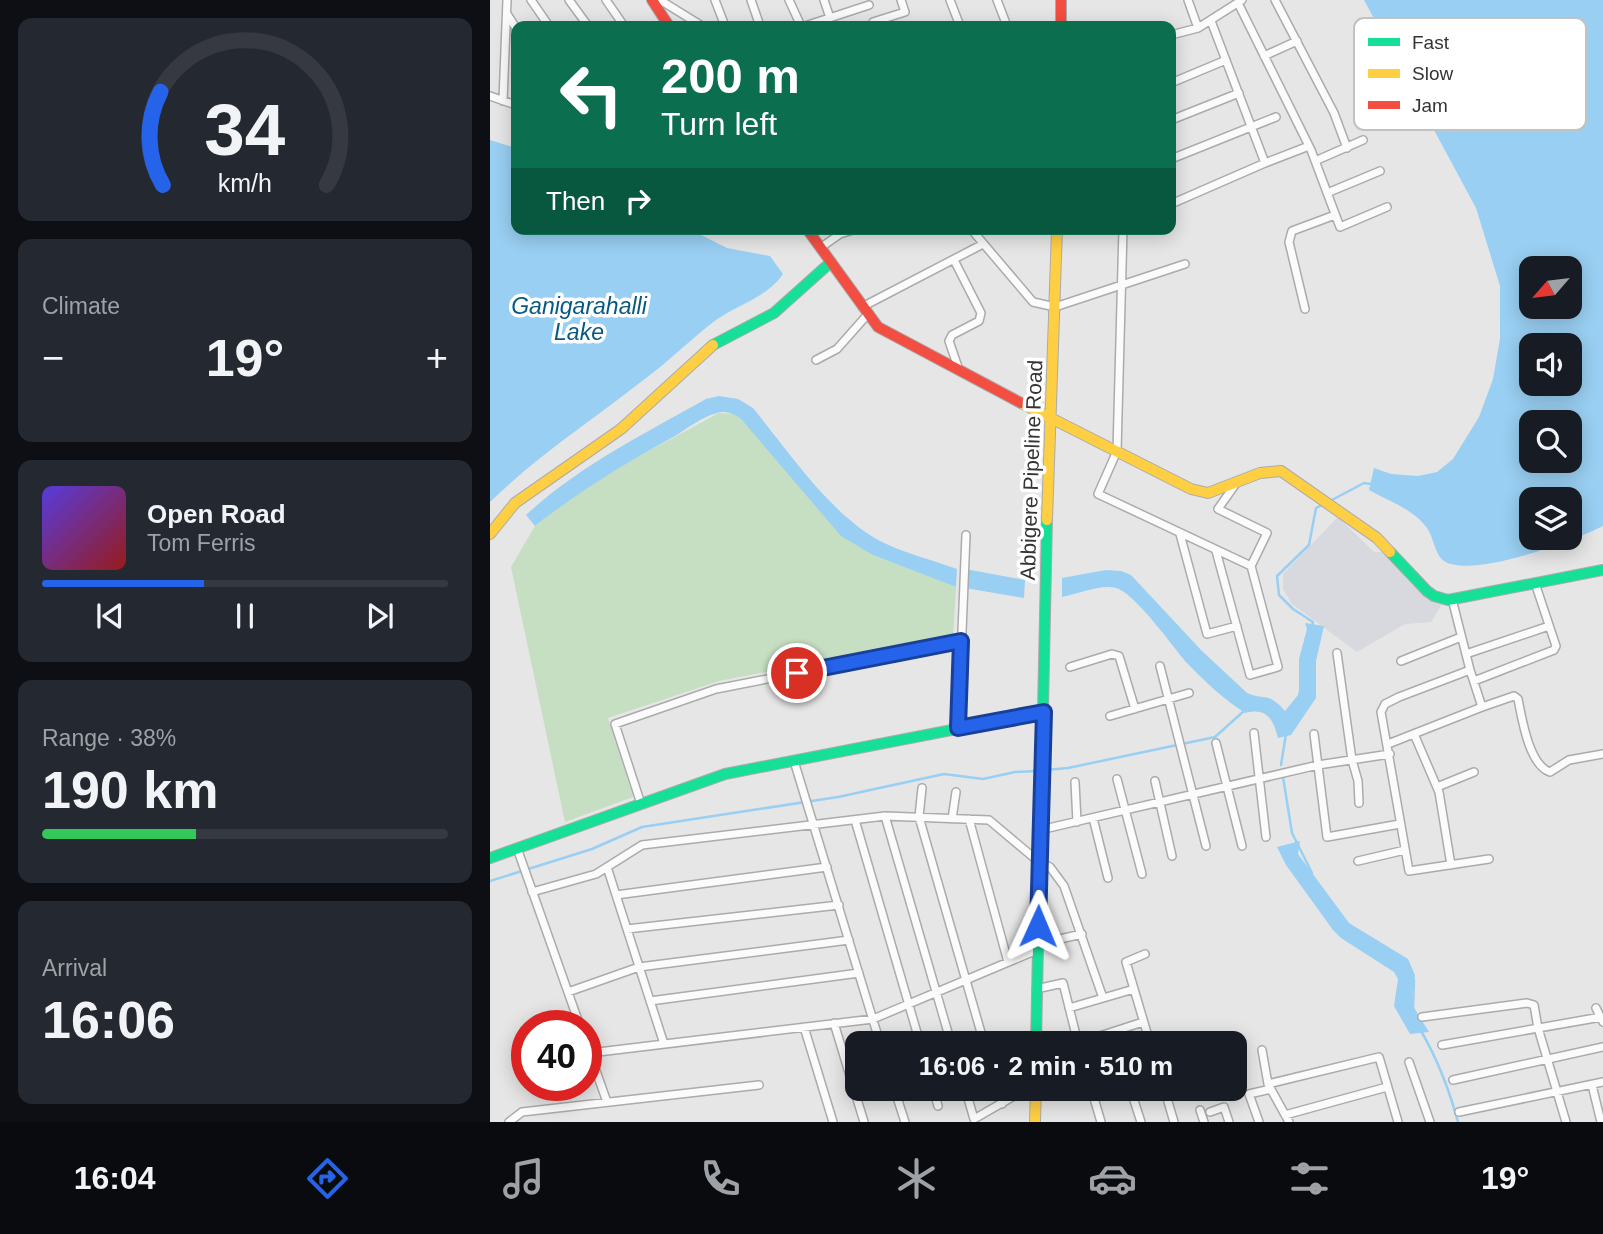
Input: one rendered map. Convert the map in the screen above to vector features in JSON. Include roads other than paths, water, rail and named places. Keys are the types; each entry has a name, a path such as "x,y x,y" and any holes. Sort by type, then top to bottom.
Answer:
{"street":[{"path":"503,101 507,0"},
{"path":"531,0 546,21"},
{"path":"569,0 584,21"},
{"path":"606,0 621,21"},
{"path":"652,0 665,21"},
{"path":"660,0 694,21"},
{"path":"715,0 724,21"},
{"path":"751,0 758,21"},
{"path":"789,0 800,21"},
{"path":"824,0 830,18"},
{"path":"881,21 905,12 901,0"},
{"path":"950,0 958,21"},
{"path":"998,0 1005,21"},
{"path":"1061,0 1061,21"},
{"path":"1188,0 1198,28"},
{"path":"1225,0 1228,9"},
{"path":"1275,0 1334,113 1347,148"},
{"path":"1176,34 1198,28 1240,1 1309,146 1339,227 1387,207"},
{"path":"820,21 868,2 872,21"},
{"path":"506,13 511,21"},
{"path":"688,17 690,21"},
{"path":"1211,21 1265,163"},
{"path":"1264,56 1297,41"},
{"path":"1176,80 1226,60"},
{"path":"1176,118 1240,93"},
{"path":"490,96 511,104"},
{"path":"1176,157 1276,117"},
{"path":"1315,161 1363,140"},
{"path":"1176,202 1309,146"},
{"path":"1327,193 1380,171"},
{"path":"1305,309 1290,235 1292,231 1335,215"},
{"path":"811,235 878,327 1052,420 1200,492 1208,493 1260,473 1281,471 1377,538 1434,596 1452,599 1603,570"},
{"path":"820,248 839,235"},
{"path":"976,235 1033,302 1055,307 1185,264"},
{"name":"Abbigere Pipeline Road","path":"1036,1031 1048,480 1057,235"},
{"path":"1123,235 1117,451 1098,494 1251,566"},
{"path":"816,360 837,349 865,311 983,244"},
{"path":"954,260 981,313 979,321 952,335 950,341 960,371"},
{"path":"490,534 515,503 621,429 711,346 774,313 831,262"},
{"path":"1216,551 1250,675 1278,667 1251,566 1267,533 1218,509 1237,482"},
{"path":"1180,534 1207,634 1237,626"},
{"path":"958,728 966,535"},
{"path":"1474,681 1550,654 1556,646 1535,583"},
{"path":"1452,599 1482,707"},
{"path":"1466,653 1549,626"},
{"path":"1401,661 1461,637"},
{"path":"642,804 615,724 716,689 961,641"},
{"path":"1337,653 1352,760 1358,781 1359,803"},
{"path":"1070,667 1112,654 1119,656 1135,709"},
{"path":"1160,666 1206,846"},
{"path":"1470,670 1385,704 1381,712 1409,871 1489,859"},
{"path":"1110,716 1189,693"},
{"path":"1388,744 1514,696 1518,699 1531,749 1543,770 1550,772 1569,760 1603,754"},
{"path":"490,858 725,774 1044,712"},
{"path":"1254,733 1266,837"},
{"path":"1314,734 1327,837 1400,824"},
{"path":"1414,734 1437,787 1451,865"},
{"path":"1216,743 1242,846"},
{"path":"1040,830 1318,765 1390,754"},
{"path":"794,761 877,1031"},
{"path":"1437,787 1474,772"},
{"path":"1117,779 1142,874"},
{"path":"1155,781 1172,856"},
{"path":"1075,782 1077,822"},
{"path":"922,788 919,817 981,1031"},
{"path":"952,818 956,792"},
{"path":"885,816 947,1031"},
{"path":"533,892 596,874 642,845 885,816 989,820 1039,862 1058,874 1065,886 1103,998"},
{"path":"1093,818 1108,877"},
{"path":"969,819 1009,962"},
{"path":"855,820 916,1031"},
{"path":"517,848 574,1010"},
{"path":"1358,861 1405,850"},
{"path":"607,867 664,1044"},
{"path":"616,895 827,867"},
{"path":"627,929 839,905"},
{"path":"602,1052 873,1018 1009,962 1038,947 1082,934"},
{"path":"568,992 639,967 849,940"},
{"path":"1145,954 1126,962 1146,1031"},
{"path":"650,1001 859,973"},
{"path":"1036,989 1063,983 1075,1031"},
{"path":"1069,1008 1134,989"},
{"path":"1422,1017 1531,1003 1534,1005 1538,1028 1566,1122"},
{"path":"1442,1045 1602,1019 1596,1008"},
{"path":"1115,1031 1143,1022"},
{"path":"835,1023 864,1122"},
{"path":"804,1027 832,1122"},
{"path":"1453,1080 1603,1047"},
{"path":"1262,1050 1269,1086 1287,1118 1387,1087"},
{"path":"1259,1122 1249,1094 1269,1086 1380,1057 1398,1122"},
{"path":"1409,1062 1430,1122"},
{"path":"1459,1112 1603,1082"},
{"path":"1592,1084 1601,1122"},
{"path":"509,1122 522,1112 759,1085"},
{"path":"602,1088 607,1102"},
{"path":"898,1101 905,1122"},
{"path":"937,1101 938,1106"},
{"path":"967,1101 971,1121 1007,1101"},
{"path":"1035,1122 1036,1101"},
{"path":"1095,1101 1101,1122"},
{"path":"1134,1101 1141,1122"},
{"path":"1168,1101 1174,1122"},
{"path":"1210,1112 1224,1107 1229,1122"},
{"path":"1200,1110 1204,1122"}],"water":[{"path":"1364,0 1603,0 1603,526 1582,535 1582,487 1519,487 1519,550 1541,550 1499,562 1457,565 1441,558 1421,521 1400,506 1369,490 1374,468 1391,474 1418,476 1437,472 1453,459 1479,417 1493,379 1500,339 1500,286 1476,208 1434,130 1586,130 1586,18 1374,18"},
{"name":"Ganigarahalli Lake","path":"490,140 511,146 511,235 701,235 727,248 770,256 783,274 776,283 712,323 655,371 527,469 490,502"},
{"path":"719,396 738,399 753,408 827,499 862,529 880,541 908,553 957,569 956,587 873,555 841,536 742,420 726,412 704,418 621,467 535,526 526,515 546,497 590,466 706,399"},
{"path":"965,569 1025,580 1024,598 965,588"},
{"path":"1106,570 1131,575 1201,650 1247,693 1270,699 1285,711 1298,695 1299,659 1307,629 1305,623 1324,626 1316,661 1316,698 1291,735 1278,738 1268,716 1259,712 1245,713 1215,690 1187,663 1143,610 1124,592 1103,587 1062,597 1062,578"},
{"path":"1300,841 1298,854 1349,923 1408,959 1415,975 1413,1006 1429,1032 1410,1034 1394,1006 1398,979 1394,972 1341,938 1286,865 1277,847"}],"waterway":[{"path":"1330,501 1364,483 1371,484"},
{"path":"1312,626 1313,622 1293,609 1279,595 1277,576 1309,545 1316,508 1324,504"},
{"path":"1045,770 1068,768 1215,737 1245,710"},
{"path":"1281,765 1286,734"},
{"path":"490,881 592,849 642,827 838,797 944,774 983,779 1015,772 1038,771"},
{"path":"1283,777 1292,833 1312,873"},
{"path":"1413,1009 1414,980"},
{"path":"1421,1031 1442,1075 1458,1122"}]}
